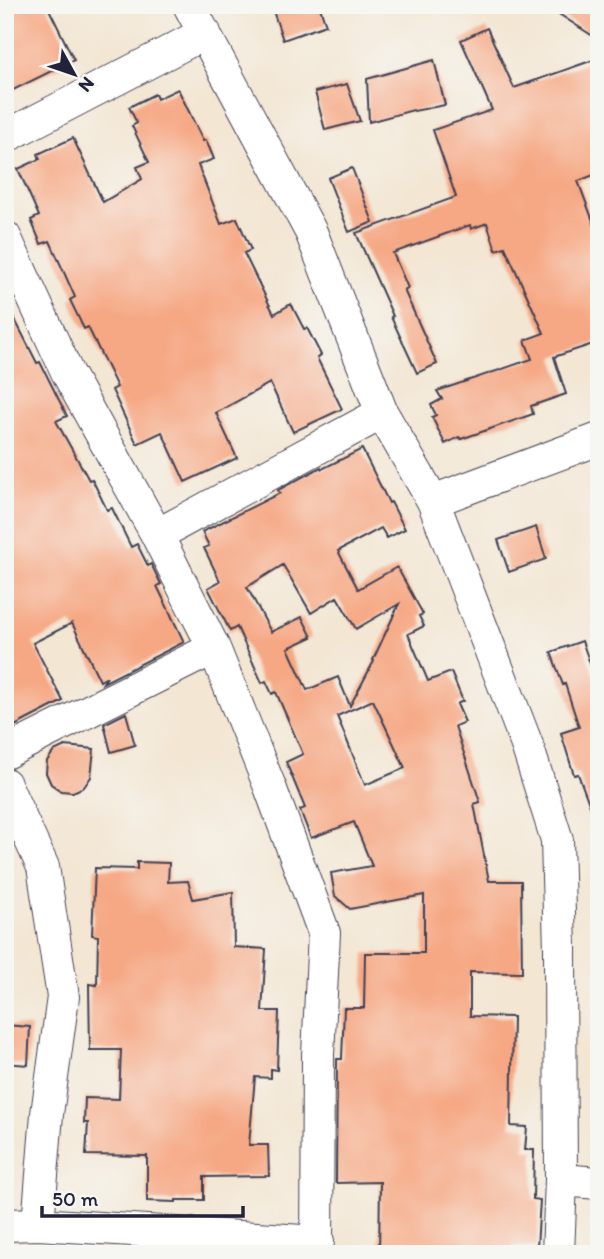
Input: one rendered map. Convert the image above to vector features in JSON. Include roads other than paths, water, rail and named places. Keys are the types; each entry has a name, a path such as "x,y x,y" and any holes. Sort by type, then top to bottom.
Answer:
{"street":[{"path":"189,5 311,232 382,413 433,501 527,745 557,840 561,1180 558,1254"},
{"path":"5,137 205,33"},
{"path":"5,237 68,374 157,535 214,648 270,787 324,933 318,1055 318,1248 38,1224 5,1225"},
{"path":"157,535 382,413"},
{"path":"433,501 599,439"},
{"path":"5,754 214,648"},
{"path":"5,784 43,867 63,997 47,1114 38,1224"},
{"path":"561,1180 599,1183"}]}
